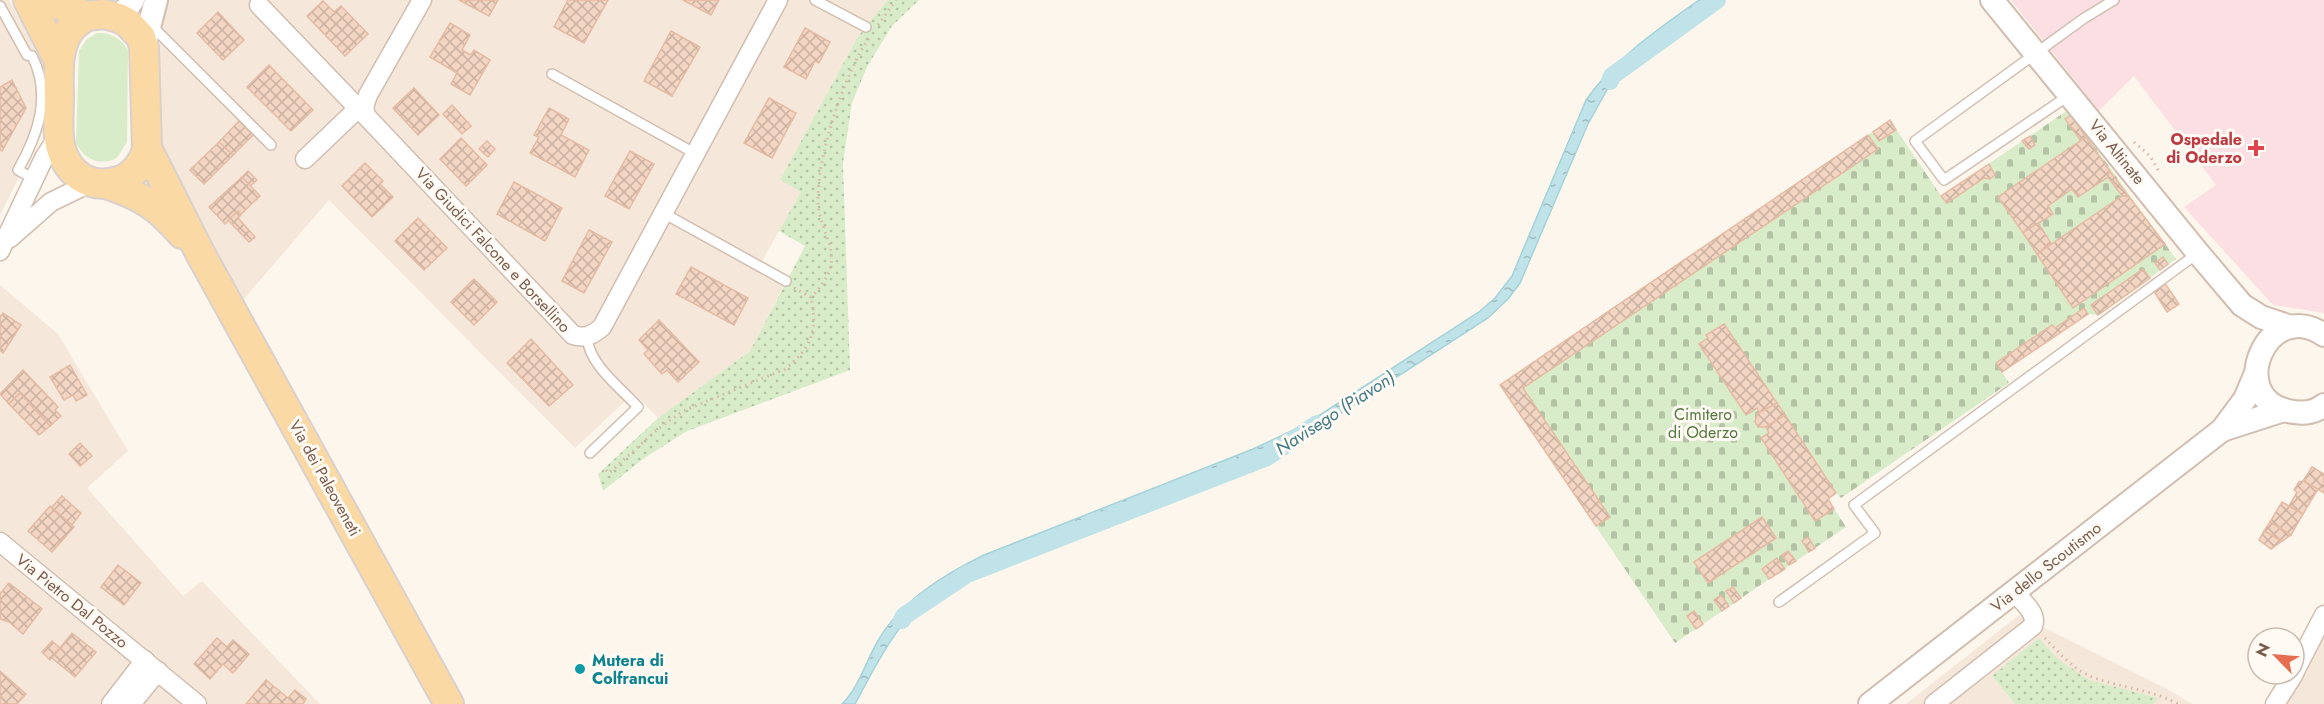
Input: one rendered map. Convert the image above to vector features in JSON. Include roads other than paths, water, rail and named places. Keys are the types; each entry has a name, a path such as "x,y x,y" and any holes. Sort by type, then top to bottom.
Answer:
{"main road":[{"path":"28,0 59,60"},
{"path":"47,0 87,15 126,9 136,30 147,36 146,156 137,169 124,180 98,184 68,163 59,135 59,60 68,32 87,15"},
{"name":"Via dei Paleoveneti","path":"147,148 200,253 450,704"},
{"name":"Via dei Paleoveneti","path":"98,184 140,197 162,211 200,253"}],"street":[{"path":"147,36 156,0"},
{"path":"305,159 351,116 364,107 368,95 422,0"},
{"name":"Via Giudici Falcone e Borsellino","path":"259,5 353,103 364,107 366,116 573,335 587,337 595,334 602,327 665,214 778,0"},
{"name":"Via Altinate","path":"1992,0 2242,305 2261,349"},
{"path":"3,246 44,158 59,135"},
{"path":"3,246 51,202 98,184"},
{"name":"Via Altinate","path":"2242,305 2261,317 2291,327 2304,327 2324,335"},
{"path":"2291,327 2269,339 2261,349 2256,374 2259,385 2265,396 2284,410 2296,413 2319,413"},
{"name":"Via dello Scoutismo","path":"1870,704 2222,430 2245,399 2256,374"},
{"name":"Via dello Scoutismo","path":"2222,430 2284,410"},
{"name":"Via Pietro Dal Pozzo","path":"0,542 197,704"},
{"path":"1934,704 2033,626 2035,621 2032,613 2014,592"},
{"path":"2306,650 2324,615"},
{"path":"132,704 151,666"},
{"name":"Via Pietro Dal Pozzo","path":"111,704 151,666"},
{"path":"2275,704 2286,686"}],"lane":[{"path":"815,0 871,28"},
{"path":"2070,94 1944,180 1915,141 2083,19 2114,0"},
{"path":"0,6 27,55 32,56 40,76 42,94 37,130 18,170 34,179"},
{"path":"147,36 271,145"},
{"path":"552,74 696,154"},
{"path":"665,214 786,281"},
{"path":"1779,602 1875,533 1854,505 2198,253"},
{"path":"587,337 588,346 596,361 638,407 590,453"}],"water":[{"path":"1699,0 1723,0 1635,58 1608,88 1588,124 1520,283 1508,299 1488,318 1318,428 1236,467 963,574 916,609 887,647 855,704 842,704 854,689 874,647 889,625 912,600 954,571 984,555 1253,449 1306,424 1479,312 1495,298 1512,276 1586,100 1597,85 1624,58 1653,33"}],"waterway":[{"name":"Navisego (Piavon)","path":"1610,81 1612,76 1717,0"},
{"name":"Navisego (Piavon)","path":"902,620 904,616 967,574 1267,457 1317,424"}],"place":[{"name":"Ospedale di Oderzo","path":"2256,148"},
{"name":"Mutera di Colfrancui","path":"580,669"}],"park label":[{"name":"Cimitero di Oderzo","path":"1703,423"}]}
